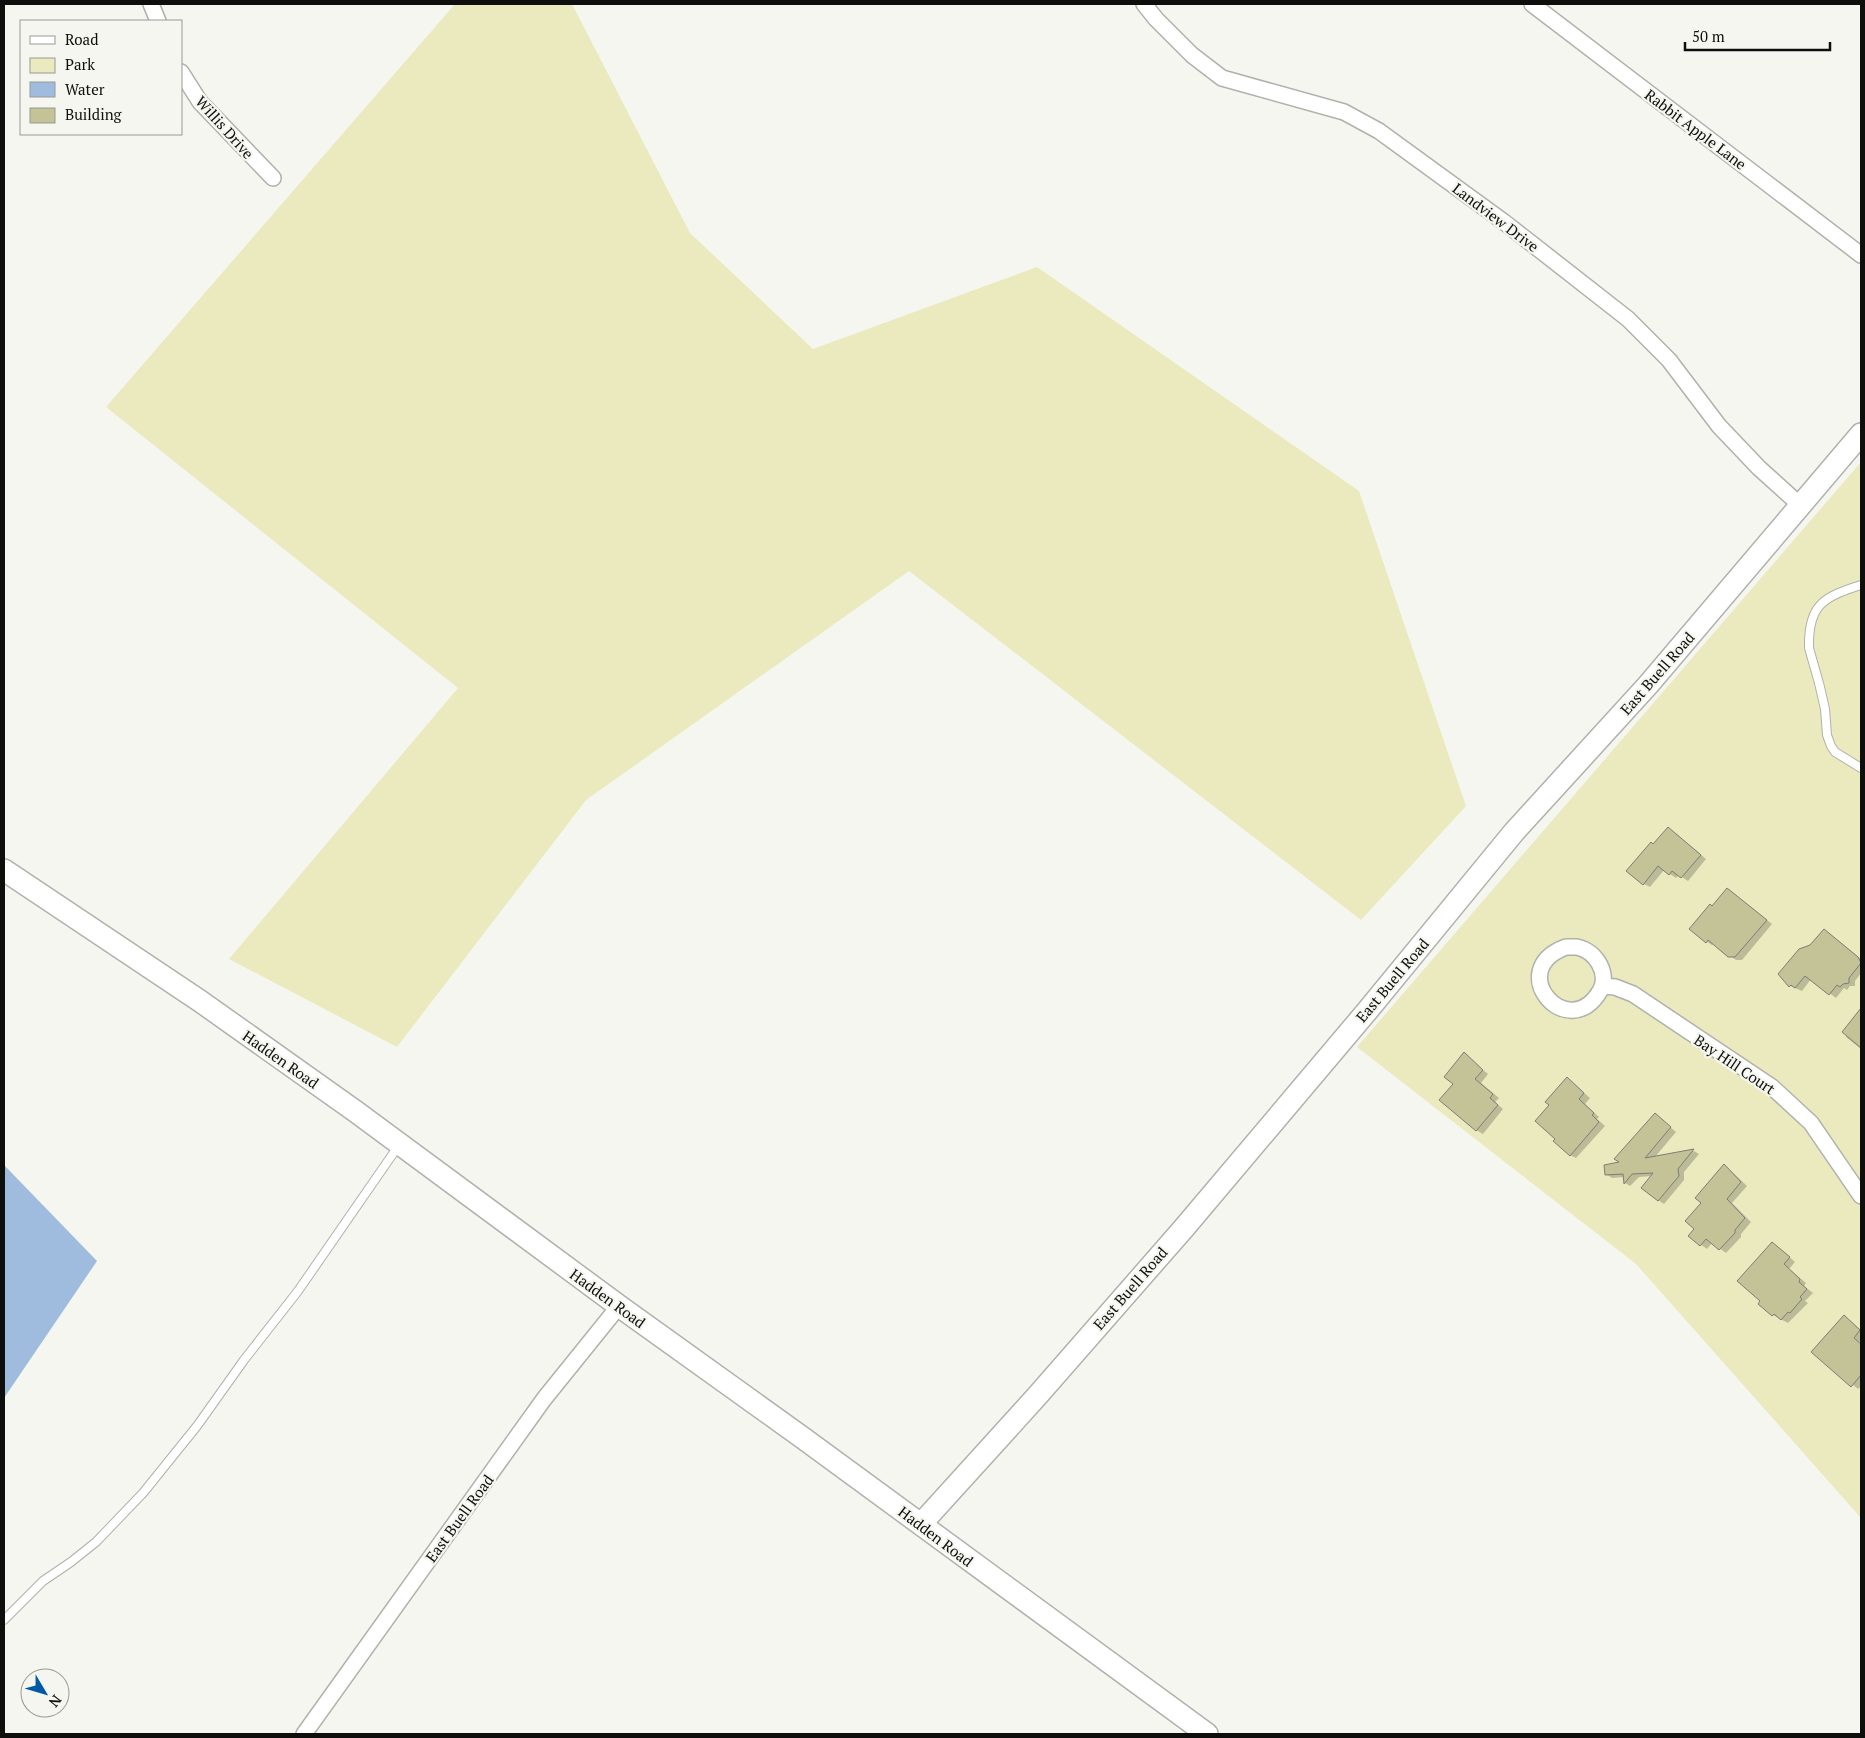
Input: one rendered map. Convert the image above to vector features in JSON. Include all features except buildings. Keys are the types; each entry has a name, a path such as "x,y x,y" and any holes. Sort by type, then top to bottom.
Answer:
{"street":[{"path":"150,4 158,20"},
{"name":"Landview Drive","path":"1144,4 1156,20 1192,55 1222,78 1344,112 1380,131 1504,222 1628,319 1669,360 1719,426 1759,468 1800,505"},
{"name":"Rabbit Apple Lane","path":"1532,4 1861,255"},
{"name":"Willis Drive","path":"182,74 200,102 272,178"},
{"name":"East Buell Road","path":"921,1524 1038,1395 1178,1235 1368,1010 1514,832 1648,686 1861,434"},
{"name":"Hadden Road","path":"4,870 200,1001 400,1144 619,1306 1207,1734"},
{"path":"1566,947 1577,947 1587,951 1595,958 1604,977 1603,986 1590,1004 1572,1010 1562,1009 1553,1005 1541,989 1539,978 1541,967 1555,951 1566,947"},
{"name":"Bay Hill Court","path":"1603,986 1615,987 1633,994 1772,1087 1812,1123 1861,1196"},
{"name":"East Buell Road","path":"304,1734 544,1399 619,1306"}],"lane":[{"path":"1861,585 1828,598 1815,610 1810,625 1809,648 1825,709 1827,735 1836,752 1861,768"},
{"path":"4,1620 43,1580 71,1562 96,1542 143,1494 197,1426 244,1360 298,1291 400,1144"}],"green space":[{"path":"455,4 572,4 690,233 813,349 1037,267 1359,491 1466,806 1361,920 909,571 586,800 397,1047 229,959 458,688 106,407"},
{"path":"1861,462 1861,1518 1636,1264 1357,1047"}],"water":[{"path":"4,1165 97,1261 4,1398"}]}
